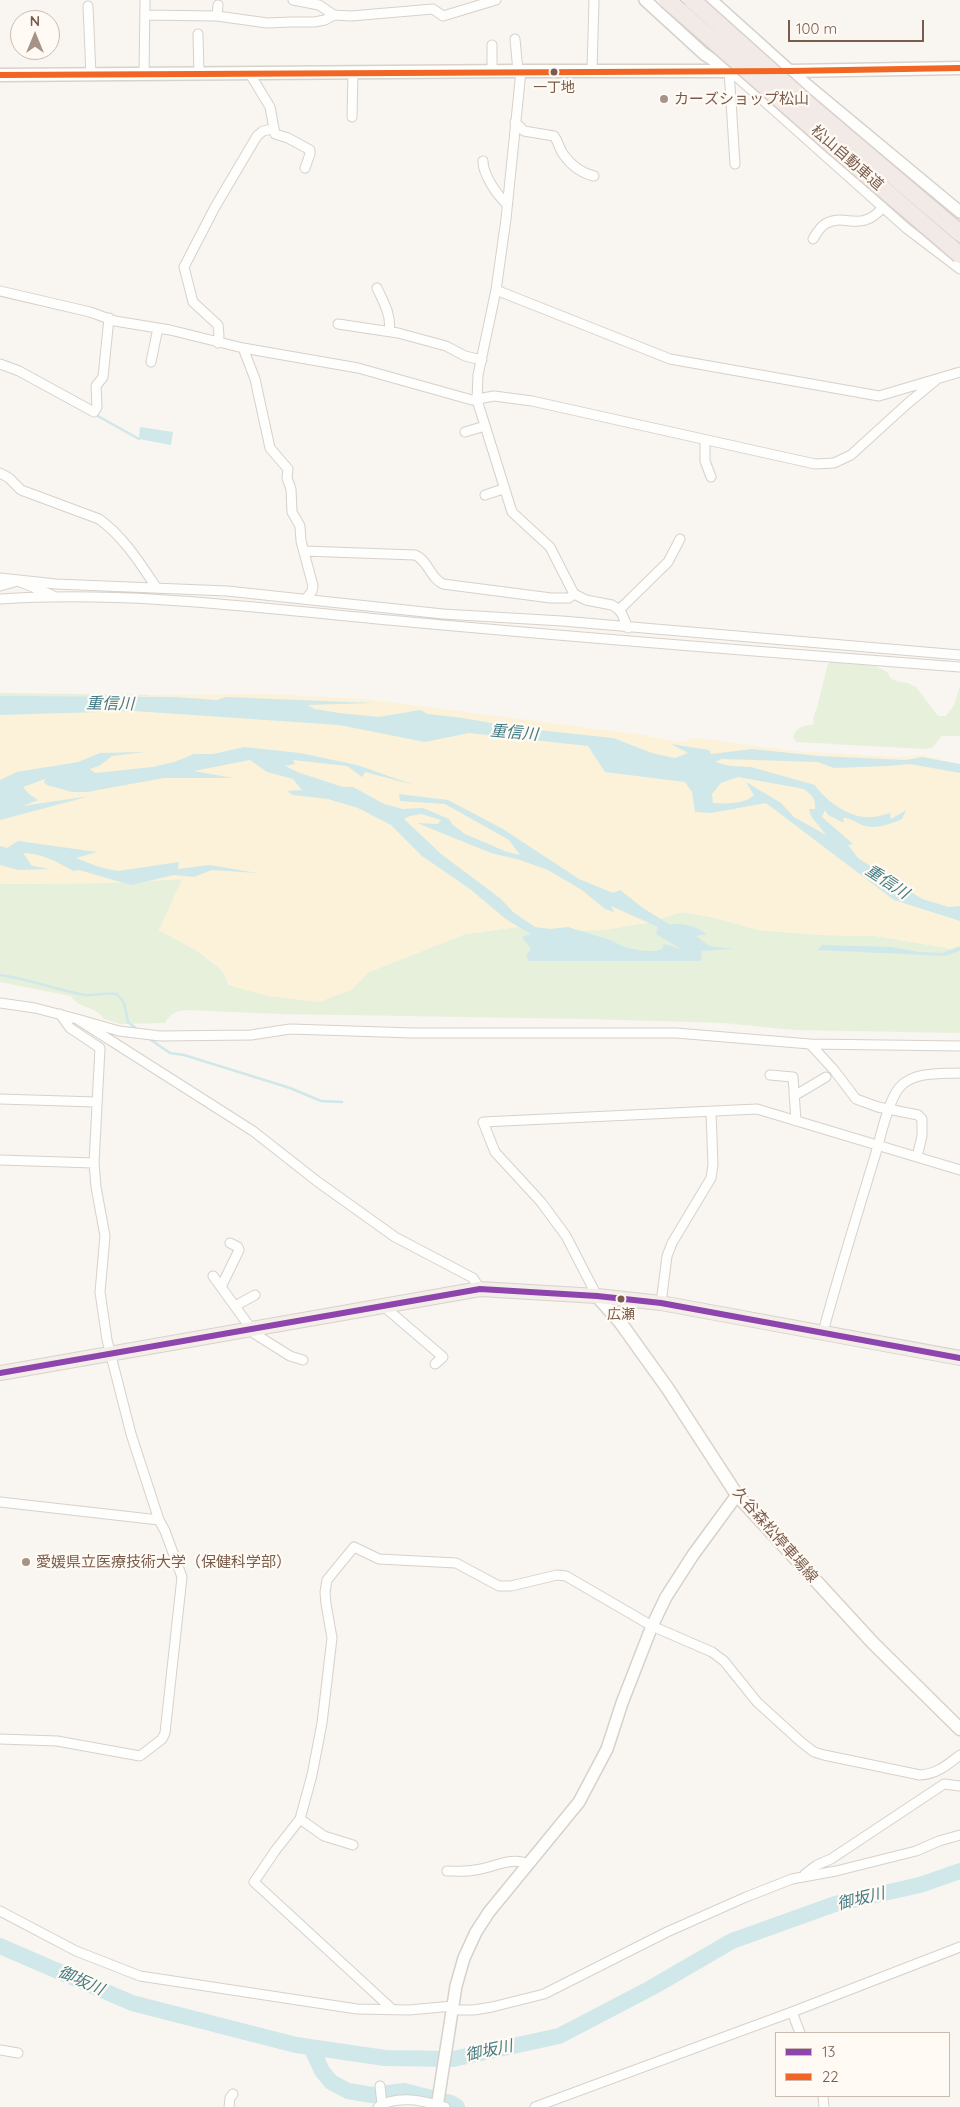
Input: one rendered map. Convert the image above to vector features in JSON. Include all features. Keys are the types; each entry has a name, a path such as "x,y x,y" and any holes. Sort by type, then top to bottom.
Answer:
{"highway":[{"name":"松山自動車道","path":"668,0 960,255"},
{"name":"松山自動車道","path":"692,0 807,103 960,233"}],"main road":[{"path":"0,75 520,70 790,71 960,68"},
{"path":"0,1373 480,1289 597,1296 660,1303 960,1358"},
{"name":"久谷森松停車場線","path":"597,1296 620,1322 668,1389 737,1495 873,1643 960,1729"}],"street":[{"path":"144,75 145,0"},
{"path":"294,0 319,5 334,15 351,16 433,10 442,16 496,0"},
{"path":"592,70 594,0"},
{"path":"646,0 704,54 729,70 918,238 960,269"},
{"path":"711,0 790,71 960,212"},
{"path":"217,16 218,5"},
{"path":"88,6 91,75"},
{"path":"145,15 217,16 267,23 314,22 325,20 334,15"},
{"path":"198,34 199,74"},
{"path":"515,39 520,70 507,204 496,290 478,375 476,400 503,489 512,512 550,547 574,594 586,600 612,605 619,610 628,628"},
{"path":"492,45 492,71"},
{"path":"729,70 735,164"},
{"path":"352,117 353,73"},
{"path":"250,74 270,107 272,129 275,134 288,138 310,150 305,168"},
{"path":"515,122 524,131 554,136 563,154 577,170 594,176"},
{"path":"218,343 218,325 194,302 186,277 186,262 257,136 263,131 272,129"},
{"path":"483,161 483,166 491,186 507,204"},
{"path":"813,239 825,224 869,220 875,217 883,207"},
{"path":"377,288 386,307 389,319 388,332"},
{"path":"496,290 670,359 879,396 960,372"},
{"path":"0,291 218,343 358,368 472,400 494,396 532,401 815,464 843,461 936,380"},
{"path":"0,364 19,370 94,412 96,407 96,386 103,377 109,318"},
{"path":"338,324 388,332 446,346 465,356 482,360"},
{"path":"151,362 158,328"},
{"path":"243,348 255,379 270,448 288,469 286,478 291,489 292,512 300,526 313,586 306,599"},
{"path":"465,432 485,426"},
{"path":"705,440 705,461 711,477"},
{"path":"0,473 9,478 21,490 99,519 106,524 134,555 156,587"},
{"path":"485,495 503,489"},
{"path":"619,610 668,562 680,539"},
{"path":"304,551 415,555 422,559 437,581 443,584 551,598 569,598 574,594"},
{"path":"0,578 18,581 227,591 443,614 960,655"},
{"path":"0,586 18,581 57,597"},
{"path":"0,598 57,597 194,602 452,626 960,667"},
{"path":"0,1003 35,1008 93,1022 118,1031 160,1036 251,1035 290,1029 413,1033 676,1033 810,1044 960,1046"},
{"path":"0,1739 57,1742 140,1756 162,1739 165,1733 182,1577 159,1520 130,1434 110,1353 100,1292 105,1236 96,1187 94,1163 100,1048 70,1028 60,1014"},
{"path":"77,1019 253,1130 318,1182 395,1237 472,1278 480,1289"},
{"path":"810,1044 834,1070 856,1099 918,1115 922,1119 922,1136 917,1157"},
{"path":"823,1332 889,1109 898,1088 910,1079 928,1075 960,1073"},
{"path":"770,1075 793,1077 796,1121"},
{"path":"794,1096 826,1077"},
{"path":"0,1099 96,1102"},
{"path":"597,1296 566,1236 540,1202 495,1152 483,1122 757,1109 960,1170"},
{"path":"660,1303 666,1256 711,1178 711,1112"},
{"path":"0,1160 94,1163"},
{"path":"221,1287 239,1250 238,1247 230,1243"},
{"path":"213,1276 255,1334 290,1356 303,1360"},
{"path":"235,1306 255,1295"},
{"path":"387,1305 388,1310 442,1357 436,1364"},
{"path":"380,2086 381,2103 399,2100 422,2100 440,2106 441,2081 460,1971 476,1932 488,1912 572,1812 598,1769 652,1626 666,1597 692,1555 737,1495"},
{"path":"0,1502 159,1520"},
{"path":"392,2010 254,1882 300,1819 312,1775 322,1723 332,1638 326,1604 327,1580 354,1547 379,1559 456,1563 499,1586 510,1586 557,1575 566,1576 652,1626 712,1652 724,1661 757,1702 800,1742 814,1752 920,1775 939,1771 960,1755"},
{"path":"803,1876 816,1864 831,1859 944,1784 960,1786"},
{"path":"300,1819 324,1836 352,1845"},
{"path":"0,1911 76,1951 140,1976 357,2009 474,2010 544,1994 667,1932 746,1897 803,1876 836,1871 916,1850 939,1840 960,1835"},
{"path":"447,1871 476,1870 514,1861 528,1864"},
{"path":"535,2107 792,2012 960,1947"},
{"path":"792,2012 800,2032"},
{"path":"0,2050 18,2053"},
{"path":"228,2107 233,2094"}],"green space":[{"path":"831,662 875,666 887,672 891,679 916,687 938,716 946,716 954,705 960,686 960,736 942,736 932,748 924,749 796,742 793,737 797,730 814,724 813,718 828,664"},
{"path":"0,693 155,695 0,715"},
{"path":"183,879 159,930 196,950 222,970 229,985 351,990 369,972 465,934 517,927 552,932 646,923 682,912 711,917 759,930 822,935 876,936 942,947 960,952 960,1033 794,1030 724,1023 279,1014 187,1010 174,1013 165,1023 120,1024 104,1019 96,1011 79,1004 71,996 0,982 0,884 103,883"}],"sand":[{"path":"263,694 364,699 637,734 680,742 697,738 793,751 897,757 924,755 960,766 960,952 942,947 876,936 822,935 759,930 711,917 682,912 646,923 605,930 552,932 517,927 465,934 369,972 351,990 319,1002 268,996 234,987 222,970 213,962 191,947 159,930 182,879 103,883 0,884 0,715 155,695"}],"water":[{"path":"140,427 173,432 171,445 139,439"},
{"name":"重信川","path":"0,696 175,697 217,700 225,697 373,703 307,705 315,709 339,713 379,717 420,710 428,714 519,728 613,738 652,753 675,758 688,753 671,744 709,750 711,754 752,749 819,756 906,760 922,757 960,764 960,773 910,764 834,768 818,762 722,759 715,762 730,766 751,767 815,785 831,802 855,815 873,817 890,813 891,819 906,810 902,819 877,827 862,825 851,819 843,818 844,823 828,815 825,810 822,817 853,844 848,845 858,858 922,899 949,907 960,906 960,921 894,900 766,803 711,813 695,812 692,792 685,782 605,772 588,746 469,733 425,742 339,725 134,711 0,715","holes":["738,777 804,789 815,802 815,809 809,809 811,816 826,835 794,817 781,803 746,782 754,795 746,800 713,803 712,794 721,783"]},
{"path":"244,747 300,753 357,765 414,785 365,772 362,777 347,766 293,760 295,764 285,766 343,787 353,787 384,804 403,809 423,808 449,819 453,825 465,834 507,852 520,855 509,840 445,804 400,801 399,794 448,800 503,829 579,879 613,893 620,890 643,908 670,925 685,925 698,929 707,934 696,936 709,946 733,949 702,951 701,961 529,961 526,956 531,949 522,937 531,934 507,920 470,889 422,856 391,825 358,808 328,799 293,795 287,791 302,790 293,779 267,772 250,760 194,771 233,778 164,778 87,792 72,792 47,785 44,782 45,779 23,787 38,800 23,806 90,796 0,820 0,780 17,772 78,762 100,753 145,752 112,756 99,766 90,769 95,773 153,767 174,762 194,754 213,754","holes":["421,814 441,820 438,824 417,823 491,853 520,860 548,870 582,890 605,909 614,912 611,906 658,927 656,934 681,949 664,944 662,949 651,951 637,950 568,927 550,929 535,927 513,912 501,899 441,854 404,819"]},
{"path":"18,841 97,852 76,858 99,867 118,871 179,862 178,869 209,865 257,873 212,870 194,877 174,875 131,885 79,870 73,871 61,864 30,853 23,853 32,866 50,869 18,870 0,865 0,846 7,848"},
{"path":"822,945 892,947 919,952 942,953 960,946 960,951 945,956 817,950"}],"waterway":[{"path":"96,415 139,439"},
{"path":"0,975 85,995 117,994 124,1003 128,1022 138,1030"},
{"path":"148,1038 170,1053 184,1055 290,1088 321,1101 342,1102"},
{"name":"御坂川","path":"0,1946 132,2003 296,2045 385,2058 453,2059 559,2036 651,1988 732,1941 835,1904 920,1885 960,1871"},
{"path":"311,2047 322,2071 331,2082 348,2091 372,2095 404,2091 451,2103 457,2107"}],"transit line":[{"name":"22","path":"0,75 790,71 960,68"},
{"name":"13","path":"0,1373 480,1289 597,1296 661,1303 960,1358"}],"place":[{"name":"一丁地","path":"554,72"},
{"name":"カーズショップ松山","path":"664,99"},
{"name":"広瀬","path":"621,1299"},
{"name":"愛媛県立医療技術大学（保健科学部）","path":"26,1562"}]}
